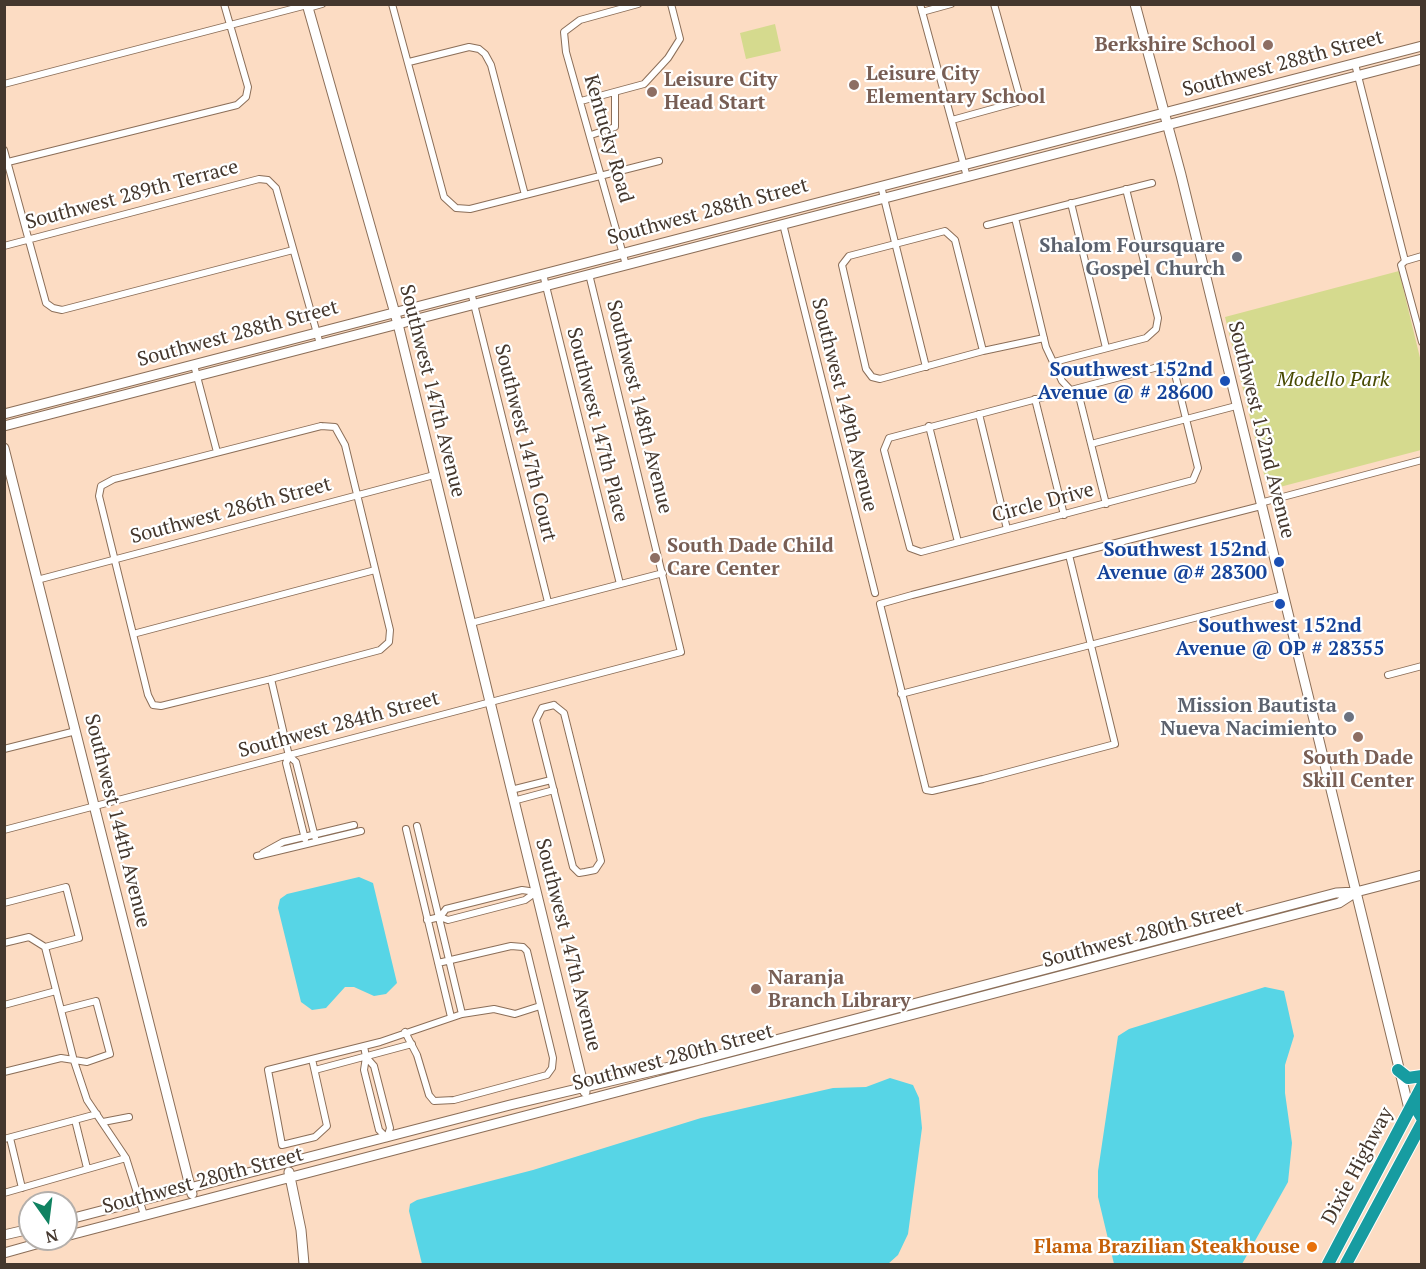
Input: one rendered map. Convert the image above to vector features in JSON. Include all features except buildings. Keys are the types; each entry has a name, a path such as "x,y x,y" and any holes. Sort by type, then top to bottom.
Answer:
{"highway":[{"path":"1398,1070 1408,1078 1422,1076"},
{"name":"Dixie Highway","path":"1328,1264 1415,1107 1422,1086"},
{"path":"1415,1107 1422,1118"},
{"path":"1379,1202 1381,1185 1412,1123 1415,1107"},
{"name":"Dixie Highway","path":"1346,1264 1422,1123"}],"street":[{"path":"8,162 237,105 246,97 248,87 224,4"},
{"path":"4,84 230,25 322,4"},
{"path":"392,4 444,197 456,208 470,209 659,161"},
{"name":"Kentucky Road","path":"626,265 566,52 564,32 573,24 638,4"},
{"path":"581,101 644,84 668,58 680,39 671,4"},
{"path":"920,4 967,177"},
{"path":"922,12 951,4"},
{"path":"952,120 1022,101 994,4"},
{"name":"Southwest 152nd Avenue","path":"1135,4 1168,125 1398,1070 1415,1107"},
{"name":"Southwest 147th Avenue","path":"307,6 395,312 587,1098"},
{"name":"Southwest 288th Street","path":"4,414 1422,46"},
{"path":"409,62 469,47 479,49 491,65 525,195"},
{"name":"Southwest 288th Street","path":"4,426 1422,59"},
{"path":"1355,64 1405,261"},
{"path":"1274,85 1277,97"},
{"path":"591,135 615,127 615,92"},
{"path":"4,150 46,303 53,308 62,310 293,250 320,344"},
{"name":"Southwest 289th Terrace","path":"4,246 259,179 268,180 276,188 293,250"},
{"path":"987,225 1152,183"},
{"path":"881,186 926,367"},
{"path":"1054,362 1146,338 1152,334 1158,323 1126,189"},
{"path":"1071,203 1106,348"},
{"path":"1015,218 1044,338 1062,381 1080,400 1106,504"},
{"name":"Southwest 149th Avenue","path":"783,224 874,593"},
{"path":"983,351 955,240 945,231 849,256 842,265 866,369 872,377 880,379 983,351 1044,338"},
{"path":"1422,256 1405,261 1401,265 1422,342"},
{"name":"Southwest 147th Place","path":"543,274 620,584"},
{"name":"Southwest 148th Avenue","path":"589,274 681,652"},
{"name":"Southwest 147th Court","path":"471,292 548,602"},
{"path":"194,364 217,452"},
{"name":"Circle Drive","path":"1165,366 1175,374 1198,468 1193,480 921,552 910,548 884,450 886,441 892,436 1035,399 1165,366"},
{"path":"1035,399 1064,515"},
{"path":"1091,444 1236,406"},
{"path":"979,414 1007,530"},
{"path":"321,426 335,427 345,445 390,630 389,642 380,650 161,706 153,705 148,695 99,496 101,486 114,478 217,452 321,426"},
{"path":"929,426 958,542"},
{"name":"Southwest 144th Avenue","path":"4,448 194,1202"},
{"path":"1069,555 1115,744 983,779 932,791 926,790 880,604 1261,505 1422,460"},
{"name":"Southwest 286th Street","path":"37,580 434,475"},
{"path":"133,634 375,570"},
{"path":"471,623 663,573"},
{"path":"902,694 1283,595"},
{"name":"Southwest 284th Street","path":"4,830 681,652"},
{"path":"1388,675 1422,666"},
{"path":"271,679 289,756 296,762 316,843"},
{"name":"Southwest 147th Avenue","path":"554,705 560,707 564,713 601,861 595,870 579,873 573,867 554,790 536,720 542,708 554,705"},
{"path":"4,749 76,731"},
{"path":"289,756 286,763 307,845"},
{"path":"511,790 551,780"},
{"path":"513,801 554,790"},
{"path":"354,825 283,842 257,856 361,831"},
{"path":"417,826 462,1014"},
{"path":"406,829 451,1017"},
{"name":"Southwest 280th Street","path":"1061,970 1227,921 1339,903 1356,892 1422,875"},
{"path":"4,903 66,887 79,938 45,947"},
{"path":"440,917 446,909 522,890 536,892"},
{"path":"428,920 440,917 448,920 525,900 536,892"},
{"name":"Southwest 280th Street","path":"78,1233 587,1098 905,1010 1061,970 1230,932 1285,911"},
{"path":"1227,921 1230,932"},
{"path":"4,942 29,937 45,947 74,1061 87,1100 126,1158 144,1215"},
{"path":"1164,938 1167,948"},
{"path":"405,1032 412,1044 434,1101 454,1100 547,1075 552,1068 553,1058 527,951 523,947 511,946 438,963"},
{"path":"4,1005 56,990"},
{"path":"4,1072 61,1058 87,1062 110,1054 96,1000 61,1010"},
{"path":"312,1059 327,1126 315,1137 282,1145 268,1071 312,1059 364,1046 462,1014 494,1009 515,1014 540,1006"},
{"name":"Southwest 280th Street","path":"78,1217 523,1102 846,1026"},
{"path":"315,1070 412,1044"},
{"path":"364,1046 366,1057 364,1070 376,1120 379,1130 387,1138"},
{"path":"366,1057 374,1066 390,1128 387,1138 389,1150"},
{"path":"523,1102 527,1114"},
{"path":"22,1188 7,1138 97,1114"},
{"path":"103,1122 129,1117"},
{"path":"75,1120 87,1168"},
{"path":"4,1193 126,1158"},
{"path":"288,1164 301,1230 304,1264"}],"green space":[{"path":"775,24 781,51 746,59 740,33"},
{"name":"Modello Park","path":"1399,271 1421,362 1421,450 1276,488 1270,487 1266,482 1225,317"}],"water":[{"path":"359,877 373,883 397,983 386,994 374,996 354,987 345,987 326,1008 312,1010 301,1002 278,908 280,899 287,894"},
{"path":"1265,987 1284,991 1294,1036 1285,1065 1285,1093 1292,1143 1288,1182 1242,1264 1114,1264 1098,1197 1098,1171 1118,1036 1129,1029"},
{"path":"890,1078 913,1085 919,1098 922,1128 908,1234 898,1255 888,1264 422,1264 409,1211 410,1204 417,1200 533,1170 701,1118 833,1088 866,1087"}],"place":[{"name":"Berkshire School","path":"1268,45"},
{"name":"Leisure City Elementary School","path":"854,85"},
{"name":"Leisure City Head Start","path":"652,92"},
{"name":"Shalom Foursquare Gospel Church","path":"1237,257"},
{"name":"Southwest 152nd Avenue @ # 28600","path":"1225,381"},
{"name":"South Dade Child Care Center","path":"655,558"},
{"name":"Southwest 152nd Avenue @# 28300","path":"1279,562"},
{"name":"Southwest 152nd Avenue @ OP # 28355","path":"1280,604"},
{"name":"Mission Bautista Nueva Nacimiento","path":"1349,717"},
{"name":"South Dade Skill Center","path":"1358,737"},
{"name":"Naranja Branch Library","path":"756,989"},
{"name":"Flama Brazilian Steakhouse","path":"1312,1247"}]}
